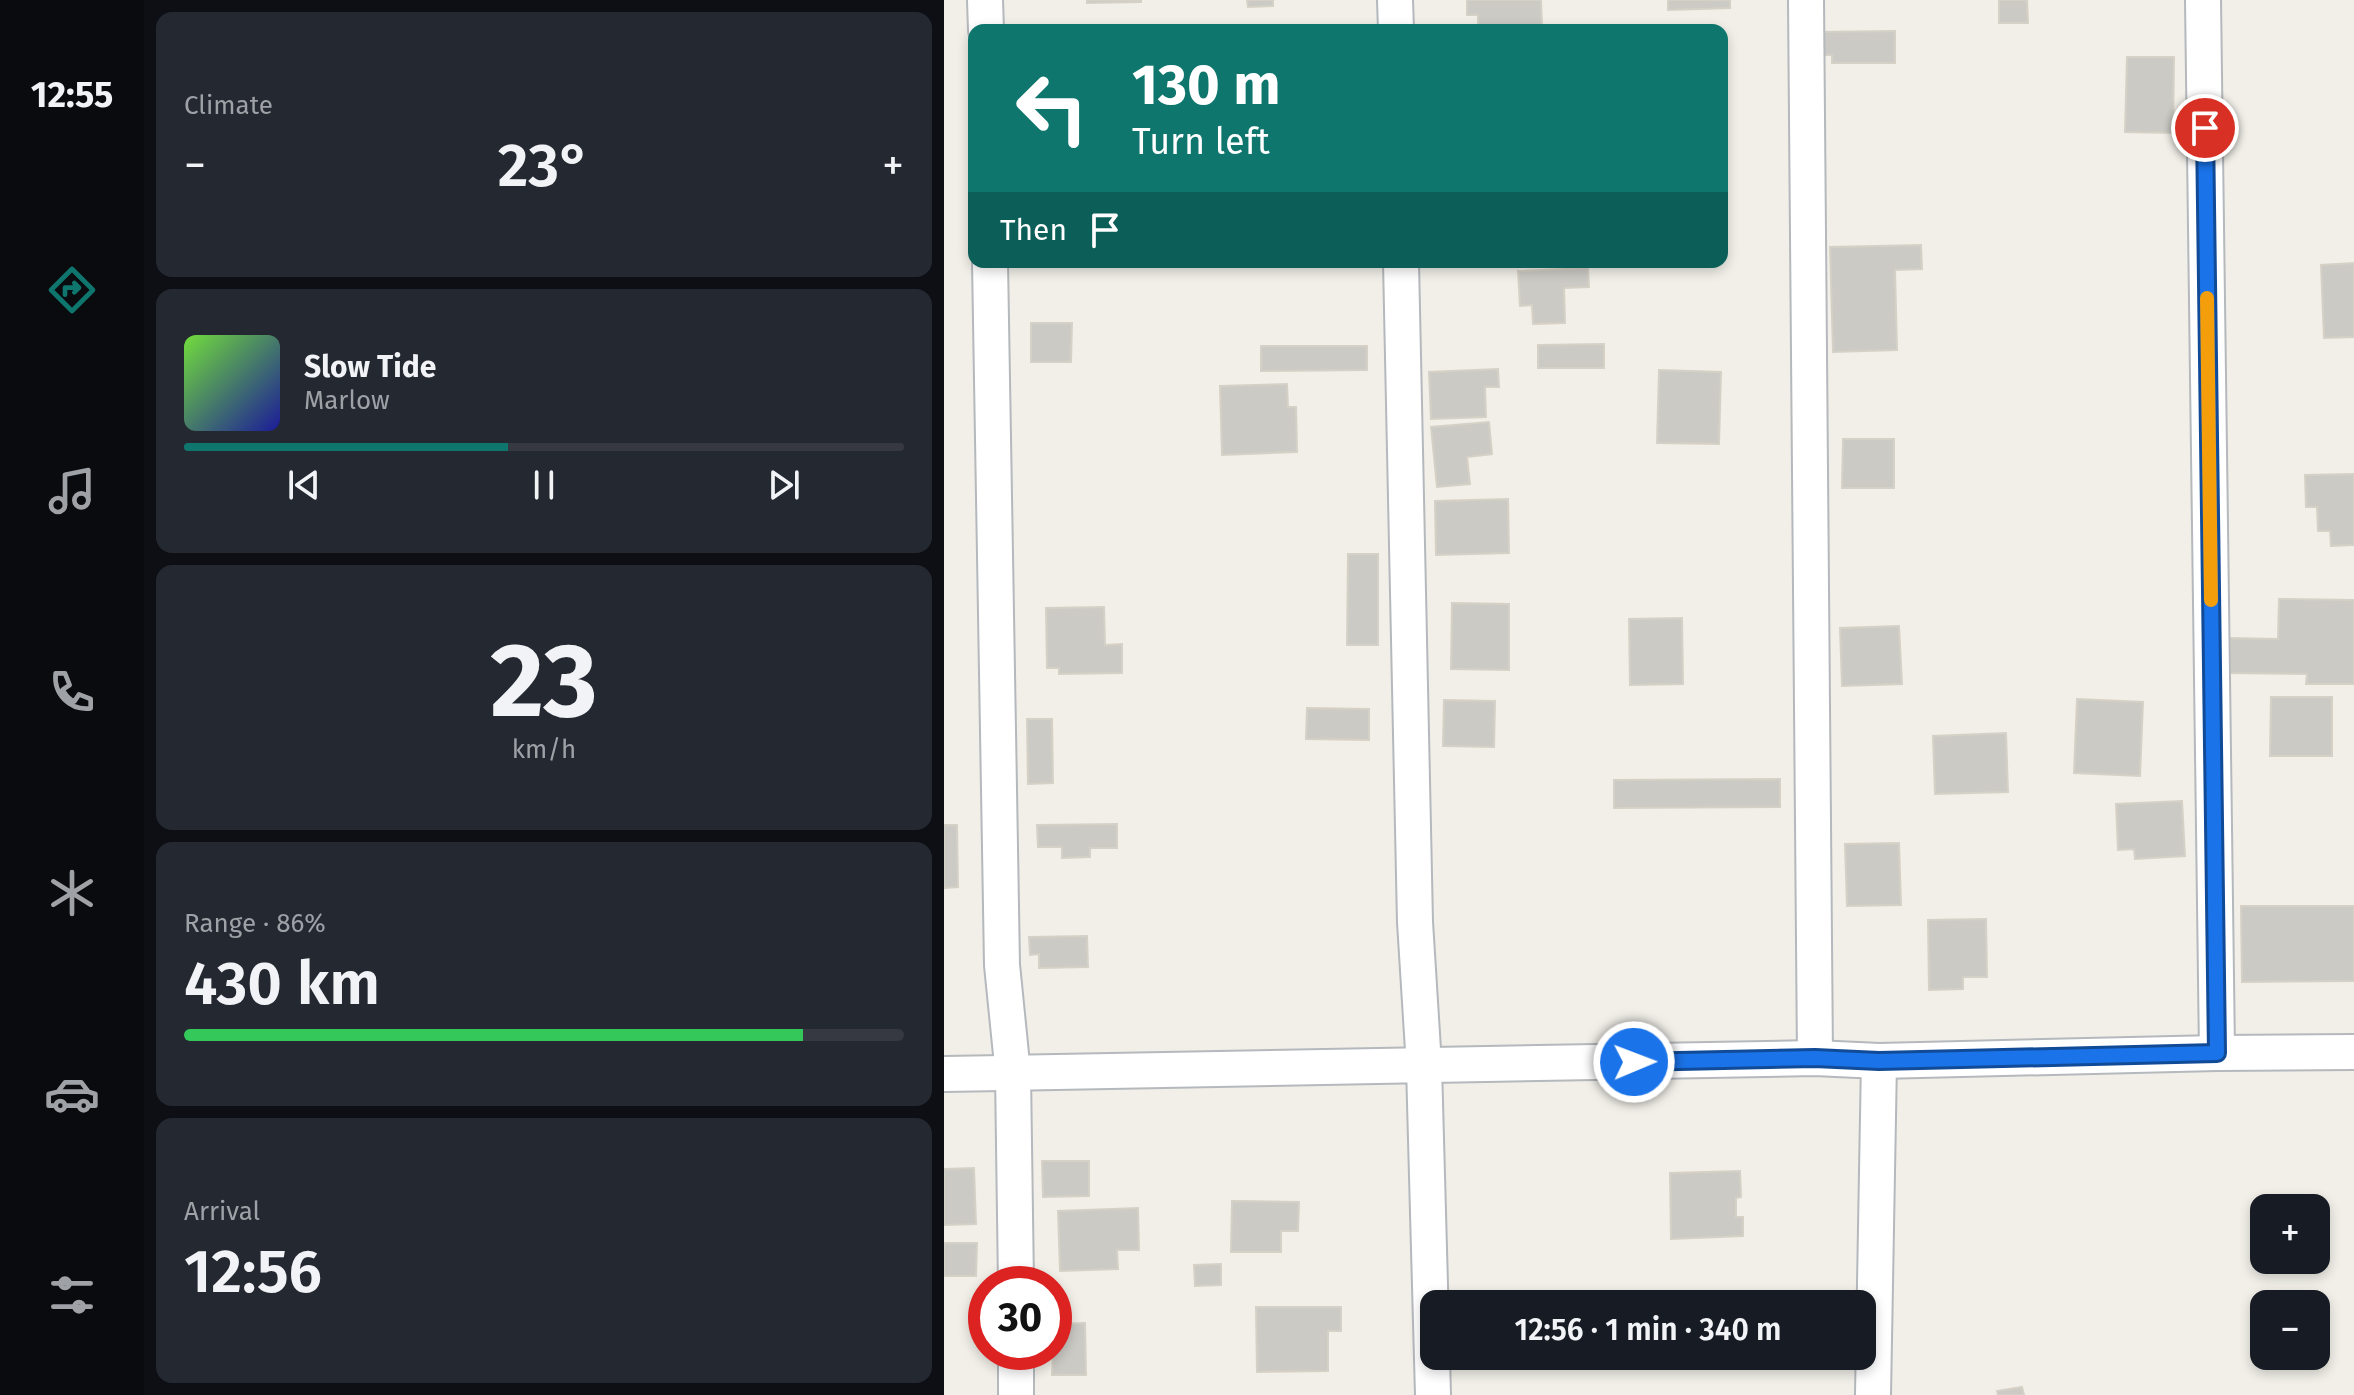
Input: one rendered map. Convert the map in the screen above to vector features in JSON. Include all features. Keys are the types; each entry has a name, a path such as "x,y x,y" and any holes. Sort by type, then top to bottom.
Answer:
{"street":[{"path":"985,0 986,24"},
{"path":"1395,0 1396,24"},
{"path":"1806,0 1815,1058"},
{"path":"2203,0 2217,1053"},
{"path":"990,268 1002,965 1013,1074 1016,1266"},
{"path":"1401,268 1415,922 1424,1066 1433,1395"},
{"path":"944,1074 1815,1058 1879,1061 2354,1052"},
{"path":"1873,1395 1879,1061"},
{"path":"1016,1370 1016,1395"}],"building":[{"path":"1087,0 1141,0 1141,2 1087,3"},
{"path":"1247,0 1273,0 1273,6 1248,7"},
{"path":"1467,0 1541,0 1542,24 1478,24 1478,15 1467,15"},
{"path":"1668,0 1730,0 1730,8 1668,10"},
{"path":"1999,0 2027,0 2028,23 1999,23"},
{"path":"1895,31 1895,63 1832,63 1832,55 1817,55 1817,32"},
{"path":"2127,57 2174,57 2173,133 2125,132"},
{"path":"1921,245 1922,269 1895,270 1897,350 1833,352 1830,247"},
{"path":"2354,263 2354,337 2324,338 2321,265"},
{"path":"1588,268 1589,287 1564,288 1565,323 1533,324 1532,305 1520,306 1518,271"},
{"path":"1031,323 1072,323 1071,362 1031,362"},
{"path":"1604,344 1604,368 1538,368 1538,345"},
{"path":"1261,346 1367,346 1367,370 1261,371"},
{"path":"1498,369 1499,387 1485,387 1486,417 1431,419 1429,372"},
{"path":"1659,370 1721,372 1719,444 1657,443"},
{"path":"1287,384 1288,407 1296,407 1297,452 1222,455 1220,386"},
{"path":"1489,422 1492,454 1467,457 1470,484 1437,487 1431,427"},
{"path":"1843,439 1894,439 1894,488 1842,488"},
{"path":"2354,474 2354,545 2331,546 2330,531 2318,531 2317,507 2306,507 2305,475"},
{"path":"1508,499 1509,553 1436,555 1435,501"},
{"path":"1348,554 1378,554 1378,645 1347,645"},
{"path":"2279,599 2354,600 2354,684 2306,684 2307,674 2230,673 2230,638 2278,639"},
{"path":"1452,603 1509,604 1509,670 1451,669"},
{"path":"1104,607 1105,645 1122,644 1122,673 1059,674 1059,668 1047,668 1046,608"},
{"path":"1682,618 1683,684 1630,685 1629,619"},
{"path":"1899,626 1902,684 1842,686 1840,628"},
{"path":"2271,697 2332,697 2332,756 2270,756"},
{"path":"2077,699 2143,702 2140,776 2074,773"},
{"path":"1444,700 1495,701 1494,747 1443,746"},
{"path":"1307,708 1369,709 1369,740 1306,739"},
{"path":"1027,719 1052,719 1053,783 1028,784"},
{"path":"2006,733 2008,792 1935,794 1933,736"},
{"path":"1780,779 1780,807 1614,808 1614,780"},
{"path":"2182,801 2185,856 2135,859 2134,849 2118,850 2116,804"},
{"path":"1117,824 1117,848 1090,848 1090,857 1062,858 1062,847 1038,847 1037,825"},
{"path":"944,825 957,825 958,887 944,888"},
{"path":"1899,843 1901,905 1847,906 1845,844"},
{"path":"2241,906 2354,906 2354,981 2242,982"},
{"path":"1986,919 1987,977 1963,977 1963,989 1929,990 1928,920"},
{"path":"1087,936 1088,967 1039,968 1039,954 1030,955 1029,937"},
{"path":"1042,1161 1089,1161 1089,1196 1043,1197"},
{"path":"974,1168 976,1224 944,1225 944,1169"},
{"path":"1740,1171 1741,1197 1736,1198 1736,1217 1743,1217 1743,1236 1671,1239 1670,1173"},
{"path":"1232,1201 1299,1202 1298,1231 1281,1231 1281,1252 1231,1252"},
{"path":"1138,1208 1139,1250 1117,1250 1118,1269 1072,1271 1072,1266 1060,1266 1058,1211"},
{"path":"944,1243 977,1243 976,1266 968,1266 968,1276 944,1276"},
{"path":"1221,1264 1221,1285 1195,1286 1194,1265"},
{"path":"1256,1307 1341,1307 1341,1331 1328,1331 1328,1371 1257,1372"},
{"path":"1072,1323 1085,1323 1086,1375 1052,1375 1052,1370 1072,1370"},
{"path":"2022,1387 2024,1395 1998,1395 1997,1391"}],"slow traffic":[{"path":"2207,298 2211,600"}],"route":[{"path":"1634,1062 1815,1058 1879,1061 2217,1053 2205,128"}]}
